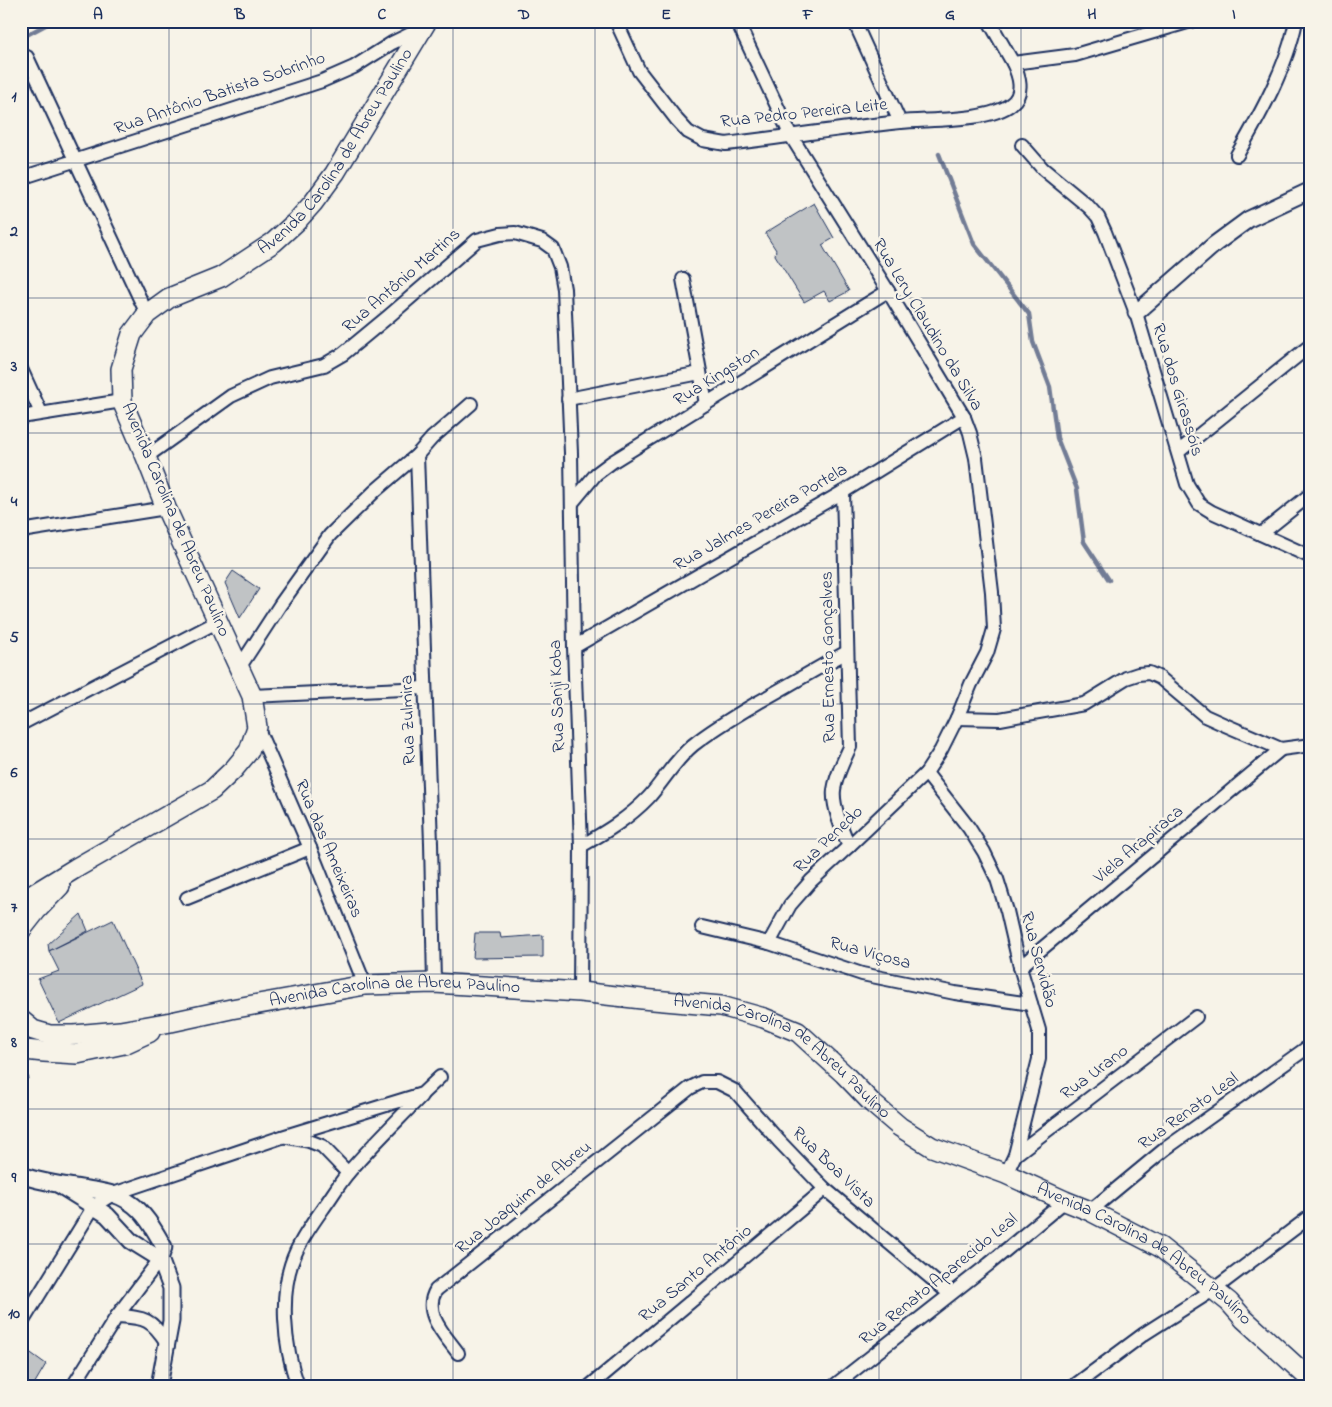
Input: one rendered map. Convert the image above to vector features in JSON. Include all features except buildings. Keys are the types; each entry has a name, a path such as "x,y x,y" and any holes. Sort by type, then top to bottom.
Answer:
{"main road":[{"name":"Avenida Carolina de Abreu Paulino","path":"258,727 252,696 166,508 122,401 121,369 132,334 147,314 169,298 221,277 274,242 296,222 335,173 425,25"},
{"path":"21,903 76,868 212,790 234,770 249,751 258,727"},
{"path":"21,930 76,868"},
{"name":"Avenida Carolina de Abreu Paulino","path":"22,1021 33,1030 50,1035 120,1031 222,1010 365,985 434,983 580,992 722,1006 764,1018 798,1032 844,1074 872,1103 900,1127 932,1146 1006,1174 1090,1211 1160,1247 1229,1302 1244,1319 1311,1380"},
{"name":"Avenida Carolina de Abreu Paulino","path":"21,1047 25,1050 77,1054 124,1044 171,1022"}],"street":[{"name":"Rua Pedro Pereira Leite","path":"616,21 639,71 677,120 688,132 703,140 726,144 900,122 969,117 999,111 1016,99 1020,81 1013,63 989,21"},
{"name":"Rua Lery Claudino da Silva","path":"737,21 791,136 964,417 970,433 976,458 989,565 994,628 987,653 958,718 926,773"},
{"path":"854,21 900,122"},
{"path":"1013,63 1075,54 1127,41 1191,21"},
{"path":"1237,155 1255,124 1282,67 1296,21"},
{"name":"Rua Antônio Batista Sobrinho","path":"21,178 322,81 354,67 425,25"},
{"path":"27,57 147,314"},
{"name":"Rua dos Girassóis","path":"1022,145 1043,169 1089,207 1098,217 1136,314 1187,484 1199,504 1212,512 1311,557"},
{"path":"1136,314 1215,244 1249,219 1311,190"},
{"name":"Rua Antônio Martins","path":"146,458 230,396 270,378 324,365 343,354 477,240 500,234 515,233 542,241 553,249 560,267 564,289 568,399"},
{"path":"683,279 706,404"},
{"name":"Rua Kingston","path":"572,502 596,474 612,462 888,291"},
{"path":"1178,452 1311,345"},
{"path":"21,369 41,413"},
{"path":"568,399 700,373"},
{"name":"Rua Sanji Koba","path":"568,399 581,846 580,992"},
{"path":"21,417 122,401"},
{"path":"239,668 280,605 330,535 375,491 417,455 432,438 471,404"},
{"name":"Rua Jalmes Pereira Portela","path":"574,647 843,492 964,417"},
{"name":"Rua Zulmira","path":"417,455 431,843 434,983"},
{"name":"Rua Ernesto Gonçalves","path":"843,492 850,747 839,770 833,792 838,818 849,846"},
{"path":"1261,534 1311,494"},
{"path":"21,530 166,508"},
{"path":"21,724 217,622"},
{"path":"581,846 629,816 650,796 674,763 710,731 847,652"},
{"path":"958,718 1000,719 1084,704 1126,678 1149,673 1160,678 1205,716 1281,749 1311,745"},
{"path":"252,696 425,688"},
{"name":"Rua das Ameixeiras","path":"258,727 310,848 365,985"},
{"name":"Viela Arapiraca","path":"1020,967 1281,749"},
{"name":"Rua Penedo","path":"769,943 790,905 810,880 926,773"},
{"name":"Rua Servidão","path":"926,773 968,828 984,852 997,879 1039,1030 1039,1059 1015,1155 1006,1174"},
{"path":"187,898 310,848"},
{"name":"Rua Viçosa","path":"702,927 769,943 862,974 954,993 1031,1004"},
{"name":"Rua Urano","path":"1015,1155 1196,1018"},
{"name":"Rua Renato Leal","path":"1090,1211 1165,1150 1311,1045"},
{"path":"298,1386 286,1333 285,1304 288,1275 295,1253 313,1222 348,1173 440,1077"},
{"name":"Rua Boa Vista","path":"690,1088 702,1082 717,1082 734,1091 825,1189 950,1294"},
{"name":"Rua Joaquim de Abreu","path":"458,1353 438,1327 434,1317 431,1307 432,1298 436,1290 690,1088"},
{"path":"21,1324 94,1206 113,1194 282,1137 422,1094"},
{"path":"282,1137 309,1141 322,1146 348,1173"},
{"path":"21,1175 59,1185 113,1194 130,1202 150,1225 164,1247 160,1259 117,1316 73,1386"},
{"path":"59,1185 108,1215 131,1241 160,1259 172,1288 171,1321 159,1386"},
{"name":"Rua Santo Antônio","path":"590,1386 825,1189"},
{"name":"Rua Renato Aparecido Leal","path":"834,1386 989,1264 1065,1201"},
{"path":"1074,1386 1144,1334 1213,1290 1311,1216"},
{"path":"117,1316 146,1320 158,1328 167,1343"}],"waterway":[{"path":"21,38 53,21"},
{"path":"939,154 974,244 1029,314 1033,342 1050,387 1057,438 1077,489 1084,542 1109,580"}]}
